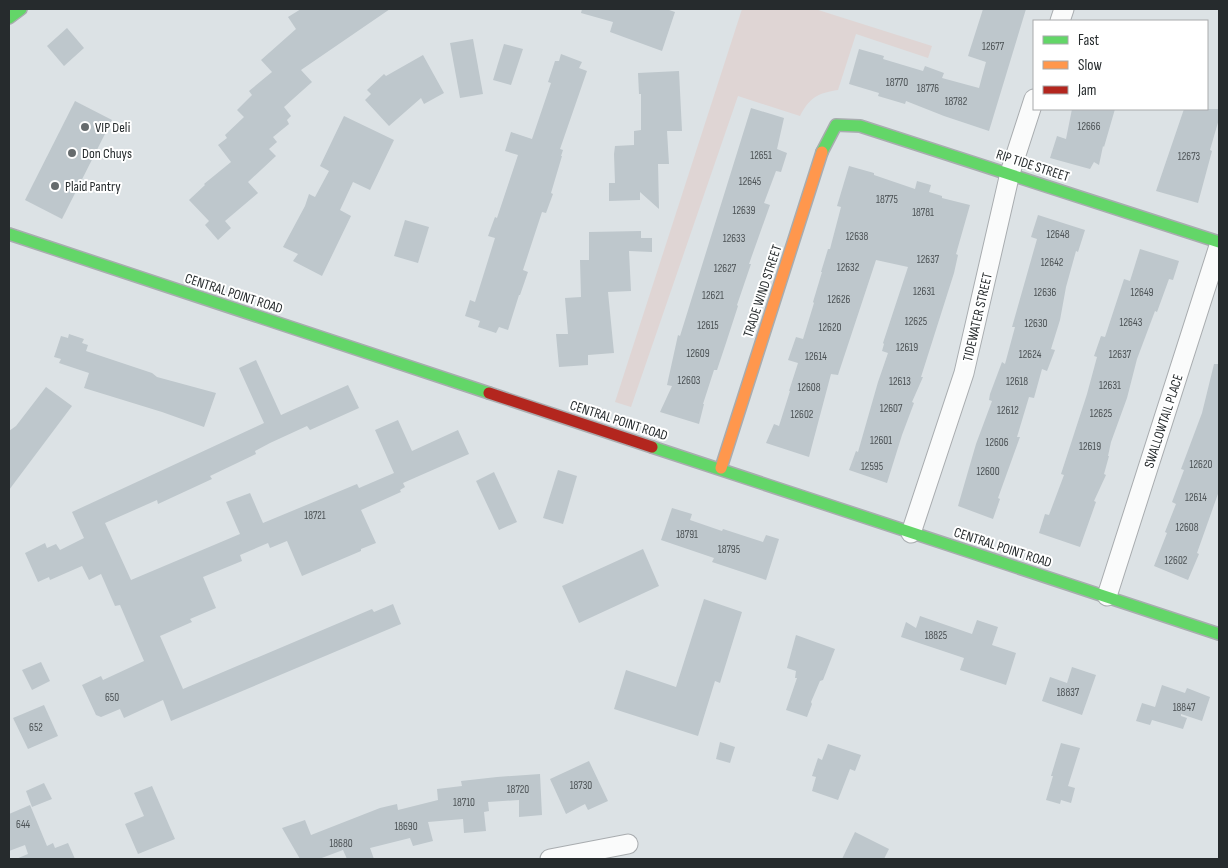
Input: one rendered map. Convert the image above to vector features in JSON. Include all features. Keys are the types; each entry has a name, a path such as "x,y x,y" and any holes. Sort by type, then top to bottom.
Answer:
{"street":[{"path":"9,18 21,9"},
{"name":"TIDEWATER STREET","path":"911,533 964,373 1010,173 1033,102"},
{"name":"RIP TIDE STREET","path":"836,125 860,126 1219,242"},
{"name":"TRADE WIND STREET","path":"721,468 822,151 836,125"},
{"name":"CENTRAL POINT ROAD","path":"9,234 1219,634"},
{"name":"SWALLOWTAIL PLACE","path":"1107,596 1219,246"},
{"path":"550,859 628,844"}],"shaded area":[{"path":"742,9 815,9 932,46 928,58 856,34 838,90 815,97 807,104 800,116 738,96 631,407 615,402"}],"building":[{"path":"301,9 390,9 301,70 312,82 284,107 291,116 287,120 289,124 273,137 277,142 269,149 276,156 248,182 258,193 225,221 231,228 218,240 205,225 209,221 189,200 204,184 231,162 218,145 227,138 225,135 244,117 237,110 252,95 249,91 272,72 261,60 296,29 288,17"},
{"path":"582,9 666,9 675,12 662,51 610,32 613,22 581,13"},
{"path":"983,9 1026,9 989,131 906,101 905,104 878,96 879,93 849,84 859,49 884,56 883,59 923,71 925,66 944,73 942,78 979,88 986,62 968,56"},
{"path":"67,28 84,48 64,66 47,46"},
{"path":"473,39 483,94 460,98 450,43"},
{"path":"504,44 523,49 511,85 493,80"},
{"path":"561,54 582,62 579,68 587,71 560,149 563,150 551,193 553,194 546,213 542,212 523,270 528,272 508,330 499,327 496,333 478,327 480,321 465,316 470,300 475,302 495,238 488,236 495,217 497,218 518,155 505,151 511,132 532,139 551,83 548,82 555,61 559,61"},
{"path":"423,55 444,93 424,104 421,98 389,126 365,100 371,94 367,90 384,74 386,76"},
{"path":"679,71 682,131 667,131 669,164 658,164 659,209 640,192 640,200 609,201 609,183 615,183 615,146 634,145 634,131 641,130 641,94 639,94 638,73"},
{"path":"75,101 112,120 62,219 25,200"},
{"path":"751,108 784,118 777,149 787,153 781,172 776,171 764,203 770,205 749,264 751,264 717,370 714,370 699,424 660,412 672,386 667,385 678,335 680,336"},
{"path":"1219,109 1219,119 1210,150 1212,151 1198,203 1156,191 1184,110"},
{"path":"1072,110 1115,110 1099,165 1094,162 1090,169 1050,158 1057,136 1066,139"},
{"path":"344,116 394,140 370,190 353,182 340,210 351,216 322,276 293,261 298,254 283,247 305,206 309,194 315,197 329,171 320,166"},
{"path":"849,166 874,173 874,175 915,189 917,181 931,185 929,192 942,196 942,198 970,205 956,254 958,255 954,273 921,377 923,377 912,402 914,403 887,483 849,470 856,451 858,452 888,353 882,351 883,343 908,267 876,260 838,375 831,374 809,457 766,443 774,424 779,426 790,391 798,363 788,360 796,337 803,339 821,272 828,249 830,249 841,207 837,206"},
{"path":"1038,215 1085,230 1078,252 1076,251 1066,287 1060,320 1051,349 1055,350 1047,371 1042,369 1034,398 1029,397 1017,437 1020,437 998,498 1000,499 993,519 958,506 976,444 992,401 989,400 990,394 1002,362 1005,364 1015,327 1012,327 1037,239 1031,237"},
{"path":"405,220 429,227 418,263 394,256"},
{"path":"641,231 641,238 652,238 652,252 629,251 631,291 608,292 614,353 588,355 588,365 559,367 556,334 568,334 565,298 581,297 580,260 589,260 589,232"},
{"path":"1140,249 1179,261 1173,280 1169,279 1157,312 1155,311 1137,359 1127,398 1111,442 1104,474 1106,475 1094,501 1096,502 1080,547 1039,533 1045,514 1049,515 1064,475 1061,474 1087,394 1097,357 1094,356 1101,336 1105,337 1124,279 1130,281"},
{"path":"69,334 84,339 82,343 88,345 86,351 152,373 157,377 216,393 204,427 84,388 89,373 59,363 61,359 54,357 61,336 68,338"},
{"path":"256,360 281,415 348,385 359,408 310,430 307,426 270,443 255,451 256,454 210,476 212,479 158,504 157,500 105,523 131,580 240,534 226,502 250,493 263,523 357,484 359,488 394,473 375,430 398,420 412,451 458,430 469,454 403,483 405,487 400,490 401,492 361,510 376,543 361,549 361,551 302,576 287,541 270,548 268,543 240,555 242,561 203,577 216,608 190,619 192,622 160,636 183,689 372,609 374,612 393,604 401,624 171,721 163,700 124,718 120,709 101,717 96,715 82,685 101,676 103,680 144,661 120,605 115,606 101,574 89,580 82,566 50,580 49,577 38,582 25,553 45,543 47,548 56,544 60,550 84,538 72,512 264,423 239,368"},
{"path":"1214,364 1219,364 1219,491 1197,553 1199,554 1188,580 1154,566 1176,504 1172,502 1184,470 1181,469 1202,413"},
{"path":"46,387 72,406 9,490 9,431 16,426"},
{"path":"558,470 577,476 563,524 543,518"},
{"path":"494,472 517,522 499,530 476,481"},
{"path":"672,508 692,514 690,520 722,531 723,529 763,542 766,535 779,539 766,580 712,562 714,558 661,540"},
{"path":"643,549 659,586 579,623 562,586"},
{"path":"704,599 742,612 720,683 715,681 698,736 614,709 626,670 676,687"},
{"path":"920,616 972,634 977,620 998,627 992,645 1016,653 1006,685 960,670 964,658 901,637 906,622 916,628"},
{"path":"796,635 835,649 823,680 820,681 811,702 807,717 786,710 797,678 795,678 796,671 787,668"},
{"path":"41,662 50,681 32,690 22,670"},
{"path":"1072,667 1096,675 1082,715 1042,701 1050,677 1067,683"},
{"path":"1162,685 1185,693 1187,688 1210,697 1202,721 1181,714 1181,716 1187,718 1183,729 1152,720 1150,725 1136,721 1142,703 1155,707"},
{"path":"44,705 58,736 28,749 13,718"},
{"path":"720,742 735,747 730,763 716,759"},
{"path":"1061,743 1080,748 1068,786 1075,788 1071,803 1061,800 1060,804 1046,800"},
{"path":"828,744 861,755 855,771 850,769 838,800 812,791 816,777 812,776 818,758 822,760"},
{"path":"589,761 608,801 588,810 585,804 566,814 550,779"},
{"path":"540,774 542,815 519,817 519,800 488,802 489,811 484,812 486,831 464,833 463,819 428,822 433,841 413,846 410,838 370,848 374,859 347,859 343,850 319,859 300,859 282,828 305,820 311,835 380,808 397,804 398,810 438,800 437,789 462,786 461,781"},
{"path":"44,783 52,799 32,807 26,791"},
{"path":"152,786 175,839 138,854 125,824 144,816 134,793"},
{"path":"30,805 47,846 53,843 55,848 68,843 75,859 16,859 28,854 25,845 9,851 9,814"},
{"path":"855,832 889,849 884,859 842,859"}],"traffic: fast":[{"path":"9,18 21,9"},
{"path":"822,152 836,125 860,126 1219,242"},
{"path":"9,234 489,393"},
{"path":"652,447 1219,634"}],"traffic: slow":[{"path":"721,468 822,152"}],"traffic: jam":[{"path":"489,393 652,447"}],"place":[{"name":"VIP Deli","path":"85,127"},
{"name":"Don Chuys","path":"72,153"},
{"name":"Plaid Pantry","path":"55,186"}]}
